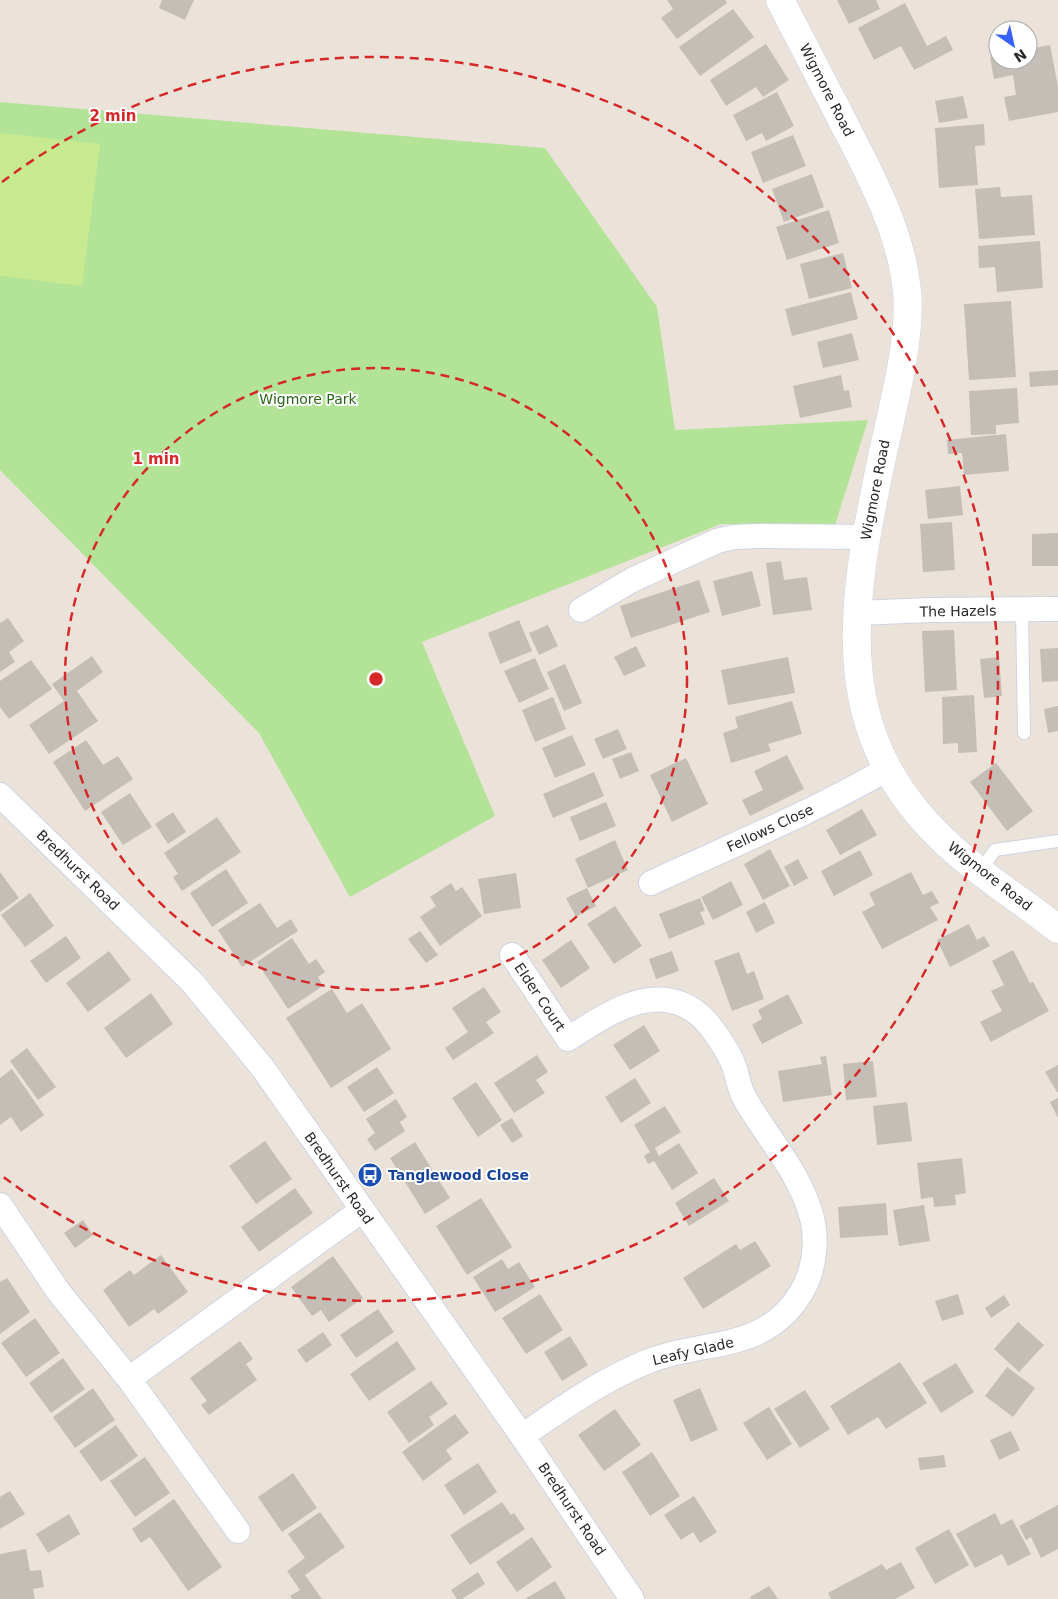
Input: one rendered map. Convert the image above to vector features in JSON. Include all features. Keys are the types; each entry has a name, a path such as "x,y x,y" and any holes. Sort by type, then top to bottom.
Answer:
{"street":[{"name":"Wigmore Road","path":"780,0 874,182 906,277 908,295 906,338 865,537 857,614 858,683 868,723 888,770 915,810 933,830 955,851 1058,929"},
{"path":"581,610 632,580 716,541 734,537 758,536 865,537"},
{"name":"The Hazels","path":"857,614 1058,610"},
{"name":"Fellows Close","path":"651,882 834,798 888,770"},
{"name":"Bredhurst Road","path":"0,795 192,982 262,1067 522,1436 632,1599"},
{"name":"Elder Court","path":"512,955 568,1039 603,1017 646,1000 663,999 679,1002 693,1010 708,1024 734,1065 743,1097"},
{"name":"Leafy Glade","path":"522,1436 613,1377 651,1360 676,1353 741,1341 760,1331 784,1314 800,1294 809,1277 812,1259 815,1237 812,1217 803,1192 743,1097"},
{"path":"0,1205 58,1291 129,1379 238,1531"},
{"path":"129,1379 362,1210"}],"lane":[{"path":"1022,610 1024,733"},
{"path":"981,870 994,850 1058,841"}],"green space":[{"name":"Wigmore Park","path":"0,102 545,148 657,307 675,430 868,420 835,525 721,524 422,642 495,816 350,897 259,733 0,470"},
{"path":"0,133 100,144 82,286 0,276"}],"building":[{"path":"162,0 194,0 185,20 159,8"},
{"path":"667,0 725,0 727,3 677,39 661,18 673,9"},
{"path":"837,0 876,0 880,9 849,24"},
{"path":"905,3 927,46 946,36 953,50 914,70 901,46 874,60 858,28"},
{"path":"733,9 754,37 700,76 679,47"},
{"path":"766,44 789,80 763,97 756,87 726,106 710,80"},
{"path":"1050,45 1058,87 1058,112 1009,121 1004,97 1016,95 1013,75 994,79 992,70 1038,70 1038,47"},
{"path":"777,92 794,126 766,141 762,133 746,141 733,115"},
{"path":"963,96 968,118 939,123 935,101"},
{"path":"984,124 985,145 975,146 978,185 939,188 935,128"},
{"path":"793,135 806,166 763,183 751,152"},
{"path":"812,174 824,207 784,222 772,189"},
{"path":"1000,187 1001,197 1032,195 1035,235 979,239 975,189"},
{"path":"829,210 839,243 787,260 776,227"},
{"path":"1040,241 1043,288 997,292 995,267 979,268 978,246"},
{"path":"843,253 852,288 809,299 800,264"},
{"path":"851,292 858,319 792,336 785,309"},
{"path":"1011,301 1016,377 969,380 964,304"},
{"path":"852,333 859,360 823,368 817,342"},
{"path":"1058,370 1058,385 1030,387 1029,372"},
{"path":"841,375 844,391 849,390 852,407 800,418 793,386"},
{"path":"1017,388 1019,423 996,425 996,434 971,435 969,391"},
{"path":"1006,434 1009,471 964,475 962,453 948,454 947,440"},
{"path":"960,486 963,515 928,519 925,490"},
{"path":"952,522 955,570 923,572 920,524"},
{"path":"1058,533 1058,566 1032,566 1032,534"},
{"path":"781,561 784,580 807,577 812,610 773,615 766,563"},
{"path":"752,571 761,606 722,616 713,581"},
{"path":"699,580 710,612 631,638 620,606"},
{"path":"8,618 24,641 9,652 15,662 0,672 0,623"},
{"path":"519,620 532,651 500,664 488,633"},
{"path":"548,625 558,646 539,655 529,633"},
{"path":"954,630 957,690 925,692 922,631"},
{"path":"636,646 646,666 624,676 614,657"},
{"path":"1058,648 1058,681 1042,682 1040,649"},
{"path":"92,656 103,672 77,691 98,721 49,754 29,725 64,701 52,684"},
{"path":"788,657 795,693 728,705 721,670"},
{"path":"999,657 1002,696 984,698 980,659"},
{"path":"535,658 549,689 519,703 504,671"},
{"path":"31,660 52,689 9,719 0,707 0,681"},
{"path":"565,664 582,703 564,711 547,672"},
{"path":"974,695 977,752 958,753 958,743 943,744 942,697"},
{"path":"553,697 566,729 535,742 522,710"},
{"path":"792,701 802,734 768,744 771,751 731,763 723,733 738,728 735,717"},
{"path":"1058,706 1058,731 1048,733 1044,709"},
{"path":"618,729 627,749 603,759 594,739"},
{"path":"572,735 586,765 555,778 542,748"},
{"path":"86,740 103,765 118,756 133,779 85,811 53,762"},
{"path":"631,752 639,771 620,779 612,759"},
{"path":"787,755 804,789 750,816 742,800 763,790 754,771"},
{"path":"686,758 708,804 672,822 650,775"},
{"path":"996,763 1033,811 1007,831 970,782"},
{"path":"594,772 604,796 553,818 543,794"},
{"path":"130,793 152,827 123,845 101,812"},
{"path":"606,802 616,826 580,841 570,817"},
{"path":"862,809 877,835 840,855 826,830"},
{"path":"173,812 186,832 168,844 155,824"},
{"path":"217,817 241,852 182,891 173,877 178,874 164,853"},
{"path":"615,840 628,870 588,888 575,859"},
{"path":"770,849 790,886 763,900 744,864"},
{"path":"860,850 873,875 834,896 821,871"},
{"path":"798,859 808,878 794,886 784,867"},
{"path":"226,869 248,903 212,927 190,893"},
{"path":"0,872 19,898 0,912"},
{"path":"911,872 923,895 932,891 939,903 930,907 938,920 882,949 862,912 875,905 869,893"},
{"path":"516,873 521,908 484,914 478,879"},
{"path":"731,881 743,905 713,920 701,897"},
{"path":"451,883 456,891 462,887 482,916 440,946 420,917 436,906 430,897"},
{"path":"587,888 596,906 576,917 566,898"},
{"path":"30,893 54,926 25,947 1,915"},
{"path":"700,898 705,911 700,912 705,924 669,939 659,914"},
{"path":"765,902 775,923 756,933 746,912"},
{"path":"260,903 277,928 291,919 298,931 242,967 218,930"},
{"path":"615,906 642,946 614,964 587,924"},
{"path":"969,924 977,940 984,936 990,946 950,967 937,940"},
{"path":"420,931 438,955 426,963 408,939"},
{"path":"66,936 81,958 46,983 30,961"},
{"path":"292,938 309,964 316,959 325,972 318,977 323,986 288,1009 257,962"},
{"path":"571,940 590,968 561,988 542,960"},
{"path":"1013,950 1030,983 1033,982 1049,1011 991,1042 980,1022 1002,1011 991,991 1004,985 992,961"},
{"path":"109,951 131,980 88,1012 66,983"},
{"path":"672,951 679,971 656,979 649,959"},
{"path":"739,952 747,974 754,971 764,999 732,1011 714,961"},
{"path":"484,987 501,1012 486,1022 494,1033 453,1060 445,1048 468,1032 452,1008"},
{"path":"332,989 347,1013 362,1003 391,1049 331,1088 286,1018"},
{"path":"151,993 173,1024 126,1058 104,1028"},
{"path":"788,994 803,1023 762,1044 752,1025 762,1019 758,1010"},
{"path":"644,1025 660,1051 630,1070 613,1045"},
{"path":"27,1048 56,1087 38,1100 10,1061"},
{"path":"537,1055 548,1072 536,1080 545,1093 514,1113 494,1083"},
{"path":"826,1056 832,1095 783,1102 778,1071 822,1064 820,1057"},
{"path":"873,1061 877,1097 846,1100 843,1064"},
{"path":"1058,1065 1058,1092 1057,1092 1045,1072"},
{"path":"377,1067 394,1093 364,1112 347,1087"},
{"path":"12,1069 44,1115 21,1132 11,1117 0,1125 0,1078"},
{"path":"635,1078 651,1103 621,1123 605,1097"},
{"path":"476,1082 502,1120 478,1137 452,1098"},
{"path":"1058,1098 1058,1118 1050,1102"},
{"path":"396,1099 407,1117 400,1122 405,1131 375,1151 367,1139 375,1133 366,1119"},
{"path":"907,1102 912,1141 877,1145 873,1106"},
{"path":"665,1106 681,1132 655,1148 659,1156 679,1143 698,1173 672,1190 654,1161 648,1164 644,1156 650,1152 634,1125"},
{"path":"512,1118 523,1136 512,1143 500,1125"},
{"path":"265,1141 292,1179 256,1204 229,1166"},
{"path":"415,1142 450,1198 425,1214 390,1158"},
{"path":"962,1158 966,1193 955,1195 956,1205 934,1207 933,1197 921,1199 917,1163"},
{"path":"714,1178 729,1201 689,1226 675,1203"},
{"path":"295,1188 313,1213 259,1252 241,1227"},
{"path":"481,1198 512,1247 467,1275 436,1226"},
{"path":"886,1203 888,1235 840,1238 838,1207"},
{"path":"924,1205 930,1241 899,1246 893,1210"},
{"path":"83,1220 93,1235 75,1248 64,1233"},
{"path":"755,1241 771,1266 703,1309 683,1278 736,1244 740,1250"},
{"path":"161,1255 188,1292 158,1314 154,1309 129,1327 103,1290 130,1270 134,1275"},
{"path":"333,1256 363,1298 329,1322 321,1310 312,1316 291,1287"},
{"path":"502,1259 508,1269 519,1262 535,1287 495,1312 473,1277"},
{"path":"7,1278 30,1312 0,1334 0,1282"},
{"path":"540,1294 563,1330 526,1354 502,1318"},
{"path":"958,1294 964,1314 942,1321 935,1301"},
{"path":"1004,1295 1010,1305 991,1318 985,1308"},
{"path":"378,1309 394,1332 356,1358 340,1335"},
{"path":"35,1318 60,1353 26,1377 1,1343"},
{"path":"1018,1322 1044,1345 1019,1372 994,1349"},
{"path":"323,1332 332,1345 306,1363 297,1350"},
{"path":"570,1336 588,1365 562,1381 544,1352"},
{"path":"240,1341 253,1359 246,1364 257,1380 209,1415 201,1405 207,1401 190,1378"},
{"path":"397,1341 416,1369 369,1401 350,1374"},
{"path":"63,1358 85,1389 51,1413 29,1383"},
{"path":"900,1362 927,1403 886,1429 878,1417 848,1435 830,1406"},
{"path":"956,1363 974,1392 941,1413 922,1383"},
{"path":"1007,1367 1035,1388 1013,1417 985,1396"},
{"path":"431,1381 448,1404 429,1417 434,1425 409,1443 387,1412"},
{"path":"93,1388 115,1420 75,1448 53,1417"},
{"path":"700,1388 718,1430 691,1442 673,1400"},
{"path":"805,1390 830,1429 800,1448 774,1409"},
{"path":"769,1407 792,1444 767,1460 743,1423"},
{"path":"615,1409 641,1445 604,1471 578,1435"},
{"path":"455,1414 469,1433 446,1450 452,1459 423,1481 402,1452"},
{"path":"116,1425 138,1456 101,1482 79,1451"},
{"path":"1011,1431 1020,1450 999,1460 990,1440"},
{"path":"652,1452 680,1496 650,1516 622,1472"},
{"path":"944,1455 946,1467 920,1470 918,1458"},
{"path":"145,1457 170,1493 135,1517 110,1481"},
{"path":"478,1463 497,1492 464,1515 444,1485"},
{"path":"293,1473 317,1508 282,1532 258,1497"},
{"path":"10,1491 25,1514 0,1529 0,1497"},
{"path":"694,1496 717,1532 700,1543 693,1532 681,1540 664,1515"},
{"path":"174,1499 222,1567 188,1591 150,1537 141,1543 132,1529"},
{"path":"502,1502 511,1515 514,1513 525,1529 470,1565 450,1535"},
{"path":"1058,1505 1058,1549 1041,1558 1031,1537 1026,1540 1019,1526"},
{"path":"320,1512 345,1547 305,1575 322,1599 292,1599 290,1596 300,1590 287,1571 305,1558 288,1534"},
{"path":"995,1513 1001,1525 1012,1519 1031,1554 1008,1566 1002,1554 975,1568 956,1534"},
{"path":"69,1514 80,1534 48,1553 36,1534"},
{"path":"949,1529 969,1565 935,1584 915,1548"},
{"path":"532,1537 552,1567 517,1592 496,1562"},
{"path":"26,1549 30,1571 41,1570 44,1587 33,1589 35,1599 0,1599 0,1554"},
{"path":"901,1562 915,1588 895,1599 831,1599 828,1593 882,1564 886,1570"},
{"path":"478,1572 485,1584 462,1599 457,1599 451,1590"},
{"path":"555,1581 566,1599 525,1599"},
{"path":"769,1586 778,1599 751,1599 750,1597"}],"place":[{"name":"Tanglewood Close","path":"370,1175"}]}
